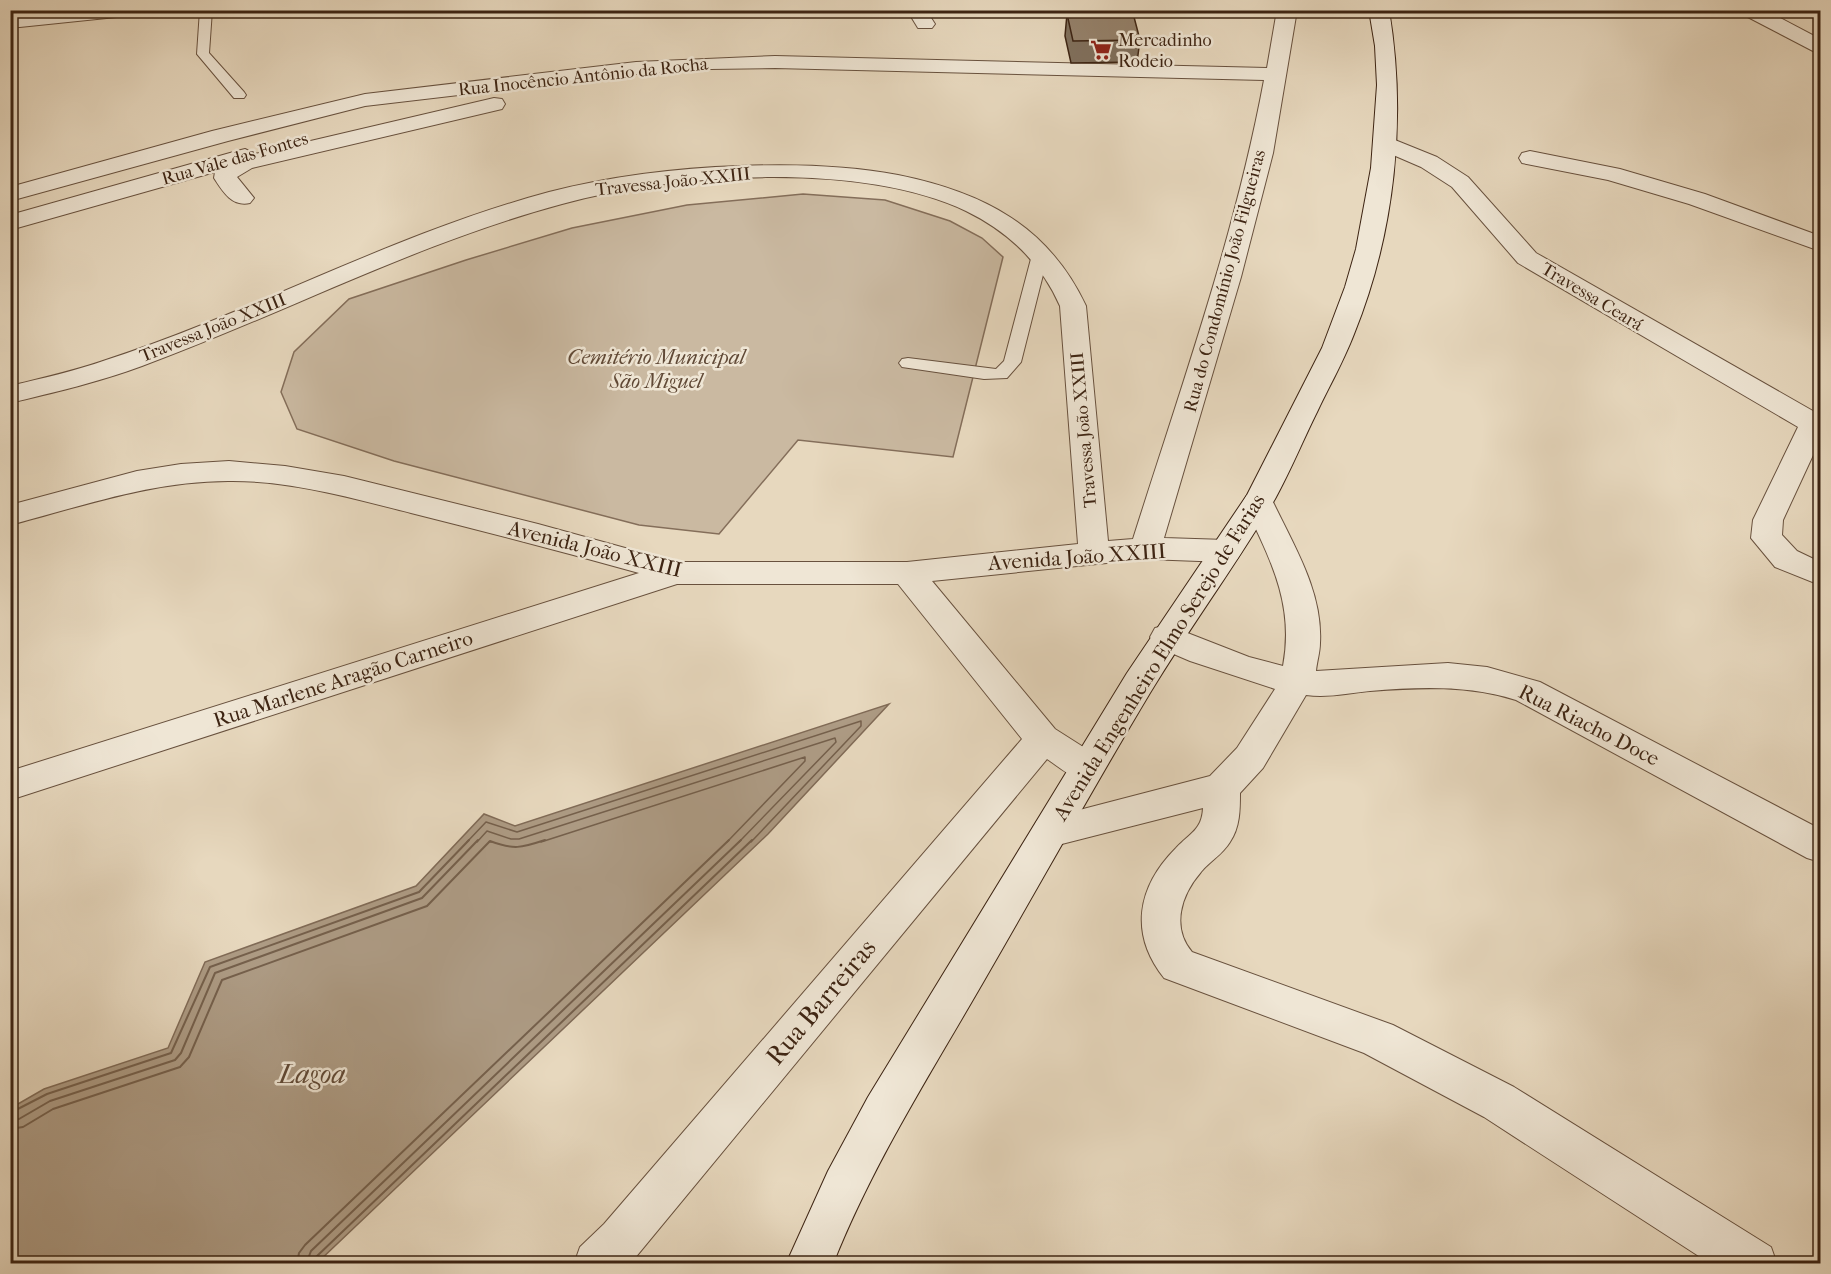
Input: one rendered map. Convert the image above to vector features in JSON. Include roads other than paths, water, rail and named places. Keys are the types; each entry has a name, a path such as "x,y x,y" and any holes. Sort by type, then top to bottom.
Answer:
{"street":[{"path":"10,22 126,10"},
{"name":"Rua do Condomínio João Filgueiras","path":"1146,548 1228,277 1262,153 1287,10"},
{"name":"Avenida Engenheiro Elmo Serejo de Farias","path":"809,1263 822,1230 897,1087 969,970 1086,767 1167,637 1258,502 1346,323 1372,235 1385,144 1388,112 1387,68 1379,10"},
{"path":"1749,10 1821,47"},
{"name":"Rua Inocêncio Antônio da Rocha","path":"10,194 315,111 365,100 459,91 577,74 710,63 776,62 1274,82"},
{"path":"242,198 225,178 226,172 231,168 244,163 492,105 586,90 729,78 1157,79 1274,82"},
{"name":"Rua Vale das Fontes","path":"10,223 406,109 459,91"},
{"name":"Travessa Ceará","path":"1385,144 1429,162 1460,182 1518,250 1534,262 1667,341 1817,425"},
{"path":"1530,158 1612,174 1697,199 1821,244"},
{"name":"Travessa João XXIII","path":"10,395 131,361 446,235 532,204 577,193 650,180 720,173 812,171 900,182 949,195 989,212 1016,231 1040,255 1067,289 1073,306 1094,553"},
{"path":"1817,425 1768,520 1766,538 1786,559 1821,574"},
{"name":"Avenida João XXIII","path":"10,515 119,486 181,474 229,471 285,476 344,486 527,531 676,573 907,573 1146,548 1226,551"},
{"path":"1050,832 1222,788 1250,758 1297,681 1304,642 1300,602 1290,569 1258,502"},
{"name":"Rua Marlene Aragão Carneiro","path":"10,786 676,573"},
{"path":"907,573 1043,739 1086,767"},
{"name":"Rua Riacho Doce","path":"1167,637 1222,661 1312,684 1421,674 1456,674 1498,680 1528,691 1821,847"},
{"name":"Rua Barreiras","path":"597,1263 635,1222 1043,739"},
{"path":"1222,788 1221,818 1216,834 1187,861 1165,893 1160,923 1165,949 1178,965 1378,1039 1499,1102 1754,1263"}],"lane":[{"path":"206,10 203,54 239,95"},
{"path":"908,363 984,374 1001,374 1012,362 1040,255"}],"water":[{"name":"Lagoa","path":"889,704 768,834 317,1263 11,1263 11,1108 44,1089 168,1048 205,962 416,886 484,814 515,826"}],"place":[{"name":"Mercadinho Rodeio","path":"1101,50"}],"park label":[{"name":"Cemitério Municipal São Miguel","path":"656,369"}]}
